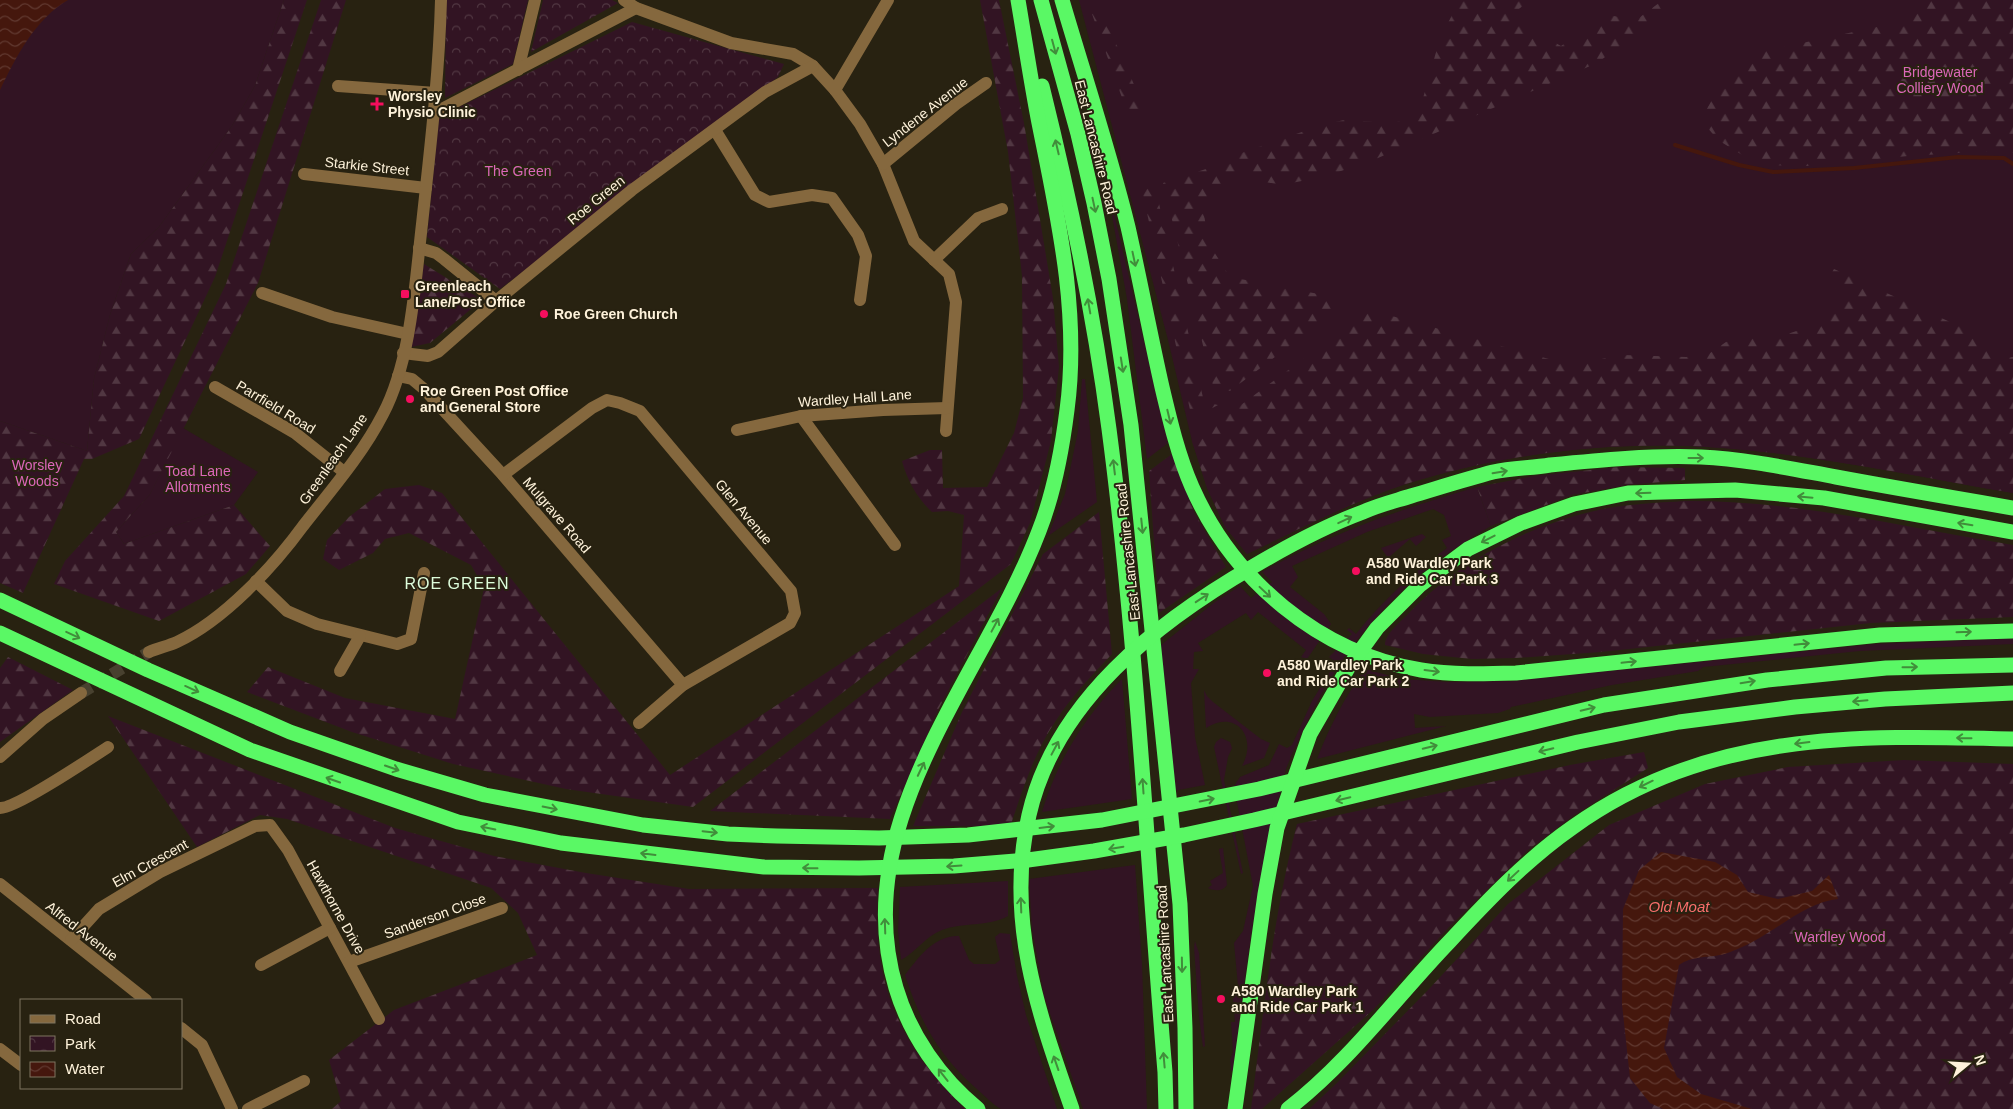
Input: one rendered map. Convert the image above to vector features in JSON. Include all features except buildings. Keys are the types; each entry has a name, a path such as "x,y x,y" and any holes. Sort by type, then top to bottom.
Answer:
{"highway":[{"path":"978,1109 953,1086 929,1056 901,1003 890,967 886,943 885,910 887,878 896,834 920,771 957,695 1006,605 1040,530 1055,476 1067,413 1072,341 1066,268 1019,0"},
{"name":"East Lancashire Road","path":"1019,0 1052,124 1071,208 1109,428 1126,585 1141,755 1165,1072 1166,1109"},
{"name":"East Lancashire Road","path":"1041,0 1078,134 1094,203 1131,425 1181,916 1186,1109"},
{"path":"1062,0 1127,226 1171,424 1192,488 1232,556 1255,582 1297,618 1336,640 1384,660 1419,669 1449,673 1516,673 1880,636 2013,631"},
{"path":"1072,1109 1038,1009 1024,945 1021,910 1022,858 1029,813 1045,766 1075,715 1090,695 1119,665 1163,626 1216,589 1270,557 1363,511 1496,472 1601,460 1702,457 1778,467 2013,508"},
{"path":"1236,1109 1265,894 1277,828 1310,734 1348,668 1377,628 1420,585 1468,549 1521,523 1574,504 1628,493 1736,490 1824,498 2013,532"},
{"path":"4,603 148,670 290,732 396,769 484,795 643,825 728,834 858,838 968,835 1102,820 1259,789 1604,705 1767,680 1886,668 2013,665"},
{"path":"5,636 250,750 458,822 561,843 764,867 954,866 1028,860 1094,851 1236,824 1578,742 1679,722 1805,706 1885,699 2013,693"},
{"path":"1288,1109 1340,1062 1442,949 1511,878 1573,826 1626,794 1656,779 1715,758 1780,745 1863,738 2013,739"}],"street":[{"name":"Greenleach Lane","path":"149,652 178,642 211,621 256,581 296,536 344,472 383,414 398,376 408,334 436,93 441,0"},
{"path":"518,70 535,0"},
{"path":"624,0 636,8 731,43 793,54 813,66 835,90 860,124 882,164 914,241 950,274 956,302 946,431"},
{"path":"835,90 888,0"},
{"path":"434,113 636,8"},
{"name":"Roe Green","path":"403,353 428,356 438,352 496,301 632,190 765,92 813,66"},
{"name":"Lyndene Avenue","path":"882,164 956,104 986,83"},
{"path":"338,86 436,93"},
{"path":"714,130 755,195 770,202 812,195 832,198 858,235 866,256 860,300"},
{"name":"Starkie Street","path":"304,174 426,188"},
{"path":"934,260 978,218 1002,209"},
{"path":"419,248 431,251 444,259 496,301"},
{"path":"262,293 345,320 408,334"},
{"name":"Mulgrave Road","path":"398,376 412,379 424,389 503,475 684,686"},
{"name":"Parrfield Road","path":"215,387 295,432 344,472"},
{"name":"Glen Avenue","path":"503,475 592,408 607,400 640,411 791,591 795,614 790,623 684,686 639,723"},
{"name":"Wardley Hall Lane","path":"737,430 801,416 883,410 947,408"},
{"path":"801,416 895,545"},
{"path":"256,581 287,611 317,624 397,644 411,639 424,573"},
{"path":"340,671 360,636"},
{"path":"0,757 43,719 81,693"},
{"path":"0,808 23,799 108,747"},
{"name":"Hawthorne Drive","path":"255,826 270,824 288,850 379,1019"},
{"name":"Elm Crescent","path":"70,940 98,909 160,872 255,826"},
{"name":"Alfred Avenue","path":"0,884 145,999"},
{"name":"Sanderson Close","path":"349,962 502,908"},
{"path":"261,965 330,928"},
{"path":"182,1029 202,1045 232,1109"},
{"path":"0,1049 20,1064"},
{"path":"248,1109 304,1081"}],"green space":[{"path":"0,0 284,0 255,86 232,126 159,227 131,254 110,315 94,379 87,451 0,421"},
{"name":"Worsley Woods","path":"284,0 307,0 215,277 139,439 92,459 84,459 23,593 0,583 0,421 87,451 94,379 110,315 131,254 159,227 232,126 255,86"},
{"path":"321,0 346,0 258,283 150,494 116,532 124,544 234,505 270,546 246,574 159,621 54,584 65,561 124,496 226,284"},
{"path":"446,0 528,0 513,64 445,98"},
{"path":"543,0 612,0 618,3 531,52"},
{"path":"980,0 999,0 1024,123 1053,298 1059,367 1051,441 1030,523 1011,564 693,807 566,789 453,764 352,732 247,692 268,667 345,698 455,719 484,588 471,565 409,533 385,539 373,553 339,570 323,559 327,540 349,517 385,489 419,485 442,493 670,775 959,586 964,515 948,511 932,512 913,488 902,461 930,450 942,450 943,488 987,487 1014,433 1023,398 1022,276 1008,152"},
{"path":"1079,0 2013,0 2013,493 1784,454 1708,447 1631,446 1593,448 1555,452 1480,465 1406,484 1345,507 1247,554 1225,527 1207,488 1192,441 1168,340"},
{"path":"1087,0 1097,0 1146,112 1130,120"},
{"path":"1460,0 1530,0 1509,17 1561,46 1607,15 1620,17 1632,23 1663,0 1683,0 1597,63 1371,161 1326,176 1282,185 1260,181 1243,175 1221,185 1202,203 1209,244 1230,277 1350,300 1230,391 1214,390 1163,183 1209,168 1244,152 1322,125 1344,120 1393,123 1418,116 1440,38"},
{"name":"Bridgewater Colliery Wood","path":"1925,0 2013,0 2013,153 2009,150 1908,156 1796,167 1755,163 1718,140 1706,126 1705,112 1722,80 1761,52 1895,23"},
{"name":"The Green","path":"632,22 784,64 778,77 500,289 427,237 439,117"},
{"path":"1104,171 1168,443 1147,459 1127,299"},
{"path":"1155,186 1204,402 1218,405 1192,419 1142,190"},
{"path":"424,264 482,300 430,343 411,347"},
{"path":"1834,269 1994,342 1995,359 2013,357 2013,493 1784,454 1708,447 1631,446 1593,448 1555,452 1480,465 1406,484 1345,507 1247,554 1225,527 1207,488 1192,441 1370,310 1571,365 1622,355 1686,357 1707,355 1726,342 1749,337 1769,340 1809,327 1841,310 1843,298 1828,279"},
{"path":"1082,379 1085,379 1097,502 1048,536 1065,494 1078,431"},
{"name":"Toad Lane Allotments","path":"183,428 258,472 234,505 124,544 116,532 150,494"},
{"path":"1172,454 1195,514 1226,567 1159,613 1149,471"},
{"path":"1619,467 1685,468 1685,480 1627,485 1572,495 1491,526 1477,487 1534,476"},
{"path":"1477,487 1491,526 1435,563 1386,606 1365,630 1327,684 1286,769 1261,877 1250,942 1233,1071 1231,1071 1230,1059 1233,1052 1231,1022 1235,1022 1232,987 1238,986 1234,943 1243,931 1253,886 1234,786 1240,777 1269,765 1279,744 1287,748 1292,745 1312,701 1336,662 1329,657 1352,634 1347,630 1349,628 1356,634 1398,588 1447,548 1442,540 1451,536 1444,515 1433,509 1367,532 1292,566 1298,577 1290,587 1324,614 1331,624 1307,659 1301,657 1306,650 1258,612 1251,620 1246,613 1198,643 1203,651 1194,652 1193,669 1199,669 1191,683 1195,737 1205,785 1173,791 1161,645 1215,602 1240,586 1251,598 1272,582 1262,572 1314,545 1394,513"},
{"path":"1685,501 1767,505 1808,510 2013,545 2013,617 1871,623 1601,652 1516,658 1472,659 1423,654 1385,645 1388,636 1399,623 1449,577 1471,562 1519,537 1543,526 1594,511 1628,505"},
{"path":"1099,512 1112,654 1075,695 1048,734 1030,771 1011,824 913,826 962,712 1043,554"},
{"path":"1422,534 1426,537 1416,546 1410,539 1388,558 1381,548"},
{"path":"1002,588 938,710 890,819 710,811"},
{"path":"2013,638 2013,644 1860,651 1703,667 1698,671 1612,685 1511,707 1498,713 1430,717 1414,714 1415,728 1446,726 1317,759 1338,712 1365,669 1402,679 1448,682 1510,681 1875,644"},
{"path":"8,657 73,690 0,742 0,668"},
{"path":"1122,679 1132,799 1042,812 1064,757 1074,740 1096,708"},
{"path":"1204,690 1213,702 1261,739 1270,743 1264,758 1242,766 1247,745 1246,736 1241,729 1235,724 1227,722 1217,723 1206,728"},
{"path":"108,716 395,828 494,856 689,889 878,888 877,922 880,953 885,982 894,1009 906,1035 922,1060 941,1084 965,1109 332,1109 341,1101 329,1060 394,1010 537,955 518,913 491,888 287,819 260,815 197,847"},
{"path":"1221,738 1230,742 1232,748 1228,757 1224,780 1243,873 1241,874 1214,747"},
{"path":"1644,752 1648,768 1573,816 1528,850 1449,927 1373,1010 1262,1109 1251,1109 1275,930 1297,824 1570,765"},
{"name":"Wardley Wood","path":"1904,760 2013,764 2013,1109 1309,1109 1429,989 1508,904 1609,825 1705,784 1788,767"},
{"path":"1223,848 1227,885 1221,890 1213,890 1208,888 1212,885 1210,881 1223,873 1219,849"},
{"path":"1135,865 1142,964 1147,1109 1083,1109 1044,996 1032,929 1029,879"},
{"path":"1008,881 1008,916 992,922 942,930 931,936 901,960 898,931 900,887"},
{"path":"1000,933 1010,934 1026,1015 1057,1109 1001,1109 989,1100 952,1064 933,1038 917,1008 905,975 934,943 950,937 959,936 969,960 974,964 995,964 1000,960 995,937"},
{"path":"1195,941 1199,953 1205,1046 1203,1047 1199,1017"}],"water":[{"path":"0,0 68,0 56,8 36,28 20,52 0,90"},
{"name":"Old Moat","path":"1661,852 1715,862 1737,875 1748,892 1778,899 1812,891 1829,875 1838,899 1825,901 1801,912 1753,942 1734,951 1694,959 1679,965 1664,1048 1677,1077 1701,1094 1752,1109 1663,1109 1650,1103 1630,1078 1622,1004 1623,909 1639,870"}],"waterway":[{"path":"1675,145 1739,165 1773,172 1854,168 1958,157 2004,158 2013,164"}],"tunnel":[{"path":"81,693 149,652"}],"place":[{"name":"Worsley Physio Clinic","path":"377,104"},
{"name":"Greenleach Lane/Post Office","path":"405,294"},
{"name":"Roe Green Church","path":"544,314"},
{"name":"Roe Green Post Office and General Store","path":"410,399"},
{"name":"A580 Wardley Park and Ride Car Park 3","path":"1356,571"},
{"name":"A580 Wardley Park and Ride Car Park 2","path":"1267,673"},
{"name":"A580 Wardley Park and Ride Car Park 1","path":"1221,999"}],"district":[{"name":"ROE GREEN","path":"457,583"}]}
